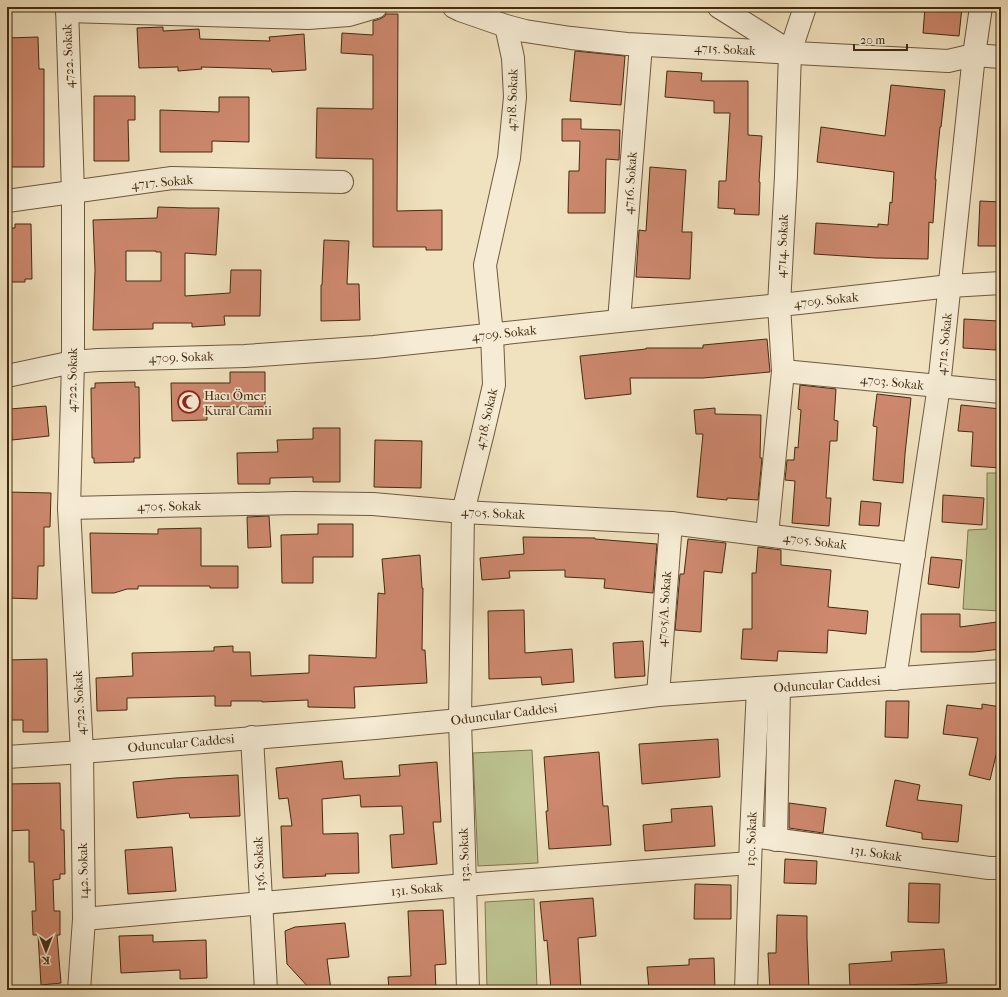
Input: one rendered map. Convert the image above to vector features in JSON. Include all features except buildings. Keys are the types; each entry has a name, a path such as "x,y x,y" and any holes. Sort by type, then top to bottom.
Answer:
{"street":[{"path":"67,9 308,18 350,15 376,7"},
{"name":"4715. Sokak","path":"454,7 506,26 525,31 627,44 948,61 974,55 1001,57"},
{"path":"719,7 790,52"},
{"name":"4714. Sokak","path":"767,535 783,371 779,305 786,176 790,52 805,7"},
{"name":"4712. Sokak","path":"895,679 924,482 940,386 974,55 981,7"},
{"name":"4722. Sokak","path":"67,9 73,193 73,362 69,508 82,752"},
{"name":"4718. Sokak","path":"460,720 463,512 494,385 492,334 485,265 509,158 514,97 513,58 506,26"},
{"name":"4716. Sokak","path":"620,321 641,45"},
{"name":"4717. Sokak","path":"7,201 172,178 342,182"},
{"name":"4709. Sokak","path":"7,376 73,362 245,356 374,347 950,286 1001,283"},
{"name":"4703. Sokak","path":"783,371 1001,392"},
{"name":"4705. Sokak","path":"69,508 294,503 373,504 463,512 671,523 914,554"},
{"name":"4705/A. Sokak","path":"658,695 671,523"},
{"name":"Oduncular Caddesi","path":"7,757 460,720 658,695 1001,671"},
{"name":"130. Sokak","path":"746,990 751,836 768,688"},
{"name":"130. Sokak","path":"768,688 776,840"},
{"name":"132. Sokak","path":"460,720 468,990"},
{"name":"136. Sokak","path":"252,737 266,990"},
{"name":"142. Sokak","path":"79,990 84,919 82,752"},
{"name":"131. Sokak","path":"751,836 981,867 1001,868"},
{"name":"131. Sokak","path":"84,919 466,885 750,863"}],"green space":[{"path":"987,473 1001,473 1001,611 963,609 968,530 987,529"},
{"path":"532,750 538,863 478,866 473,753"},
{"path":"534,899 537,990 487,990 485,902"}],"place":[{"name":"Hacı Ömer Kural Camii","path":"189,402"}]}
